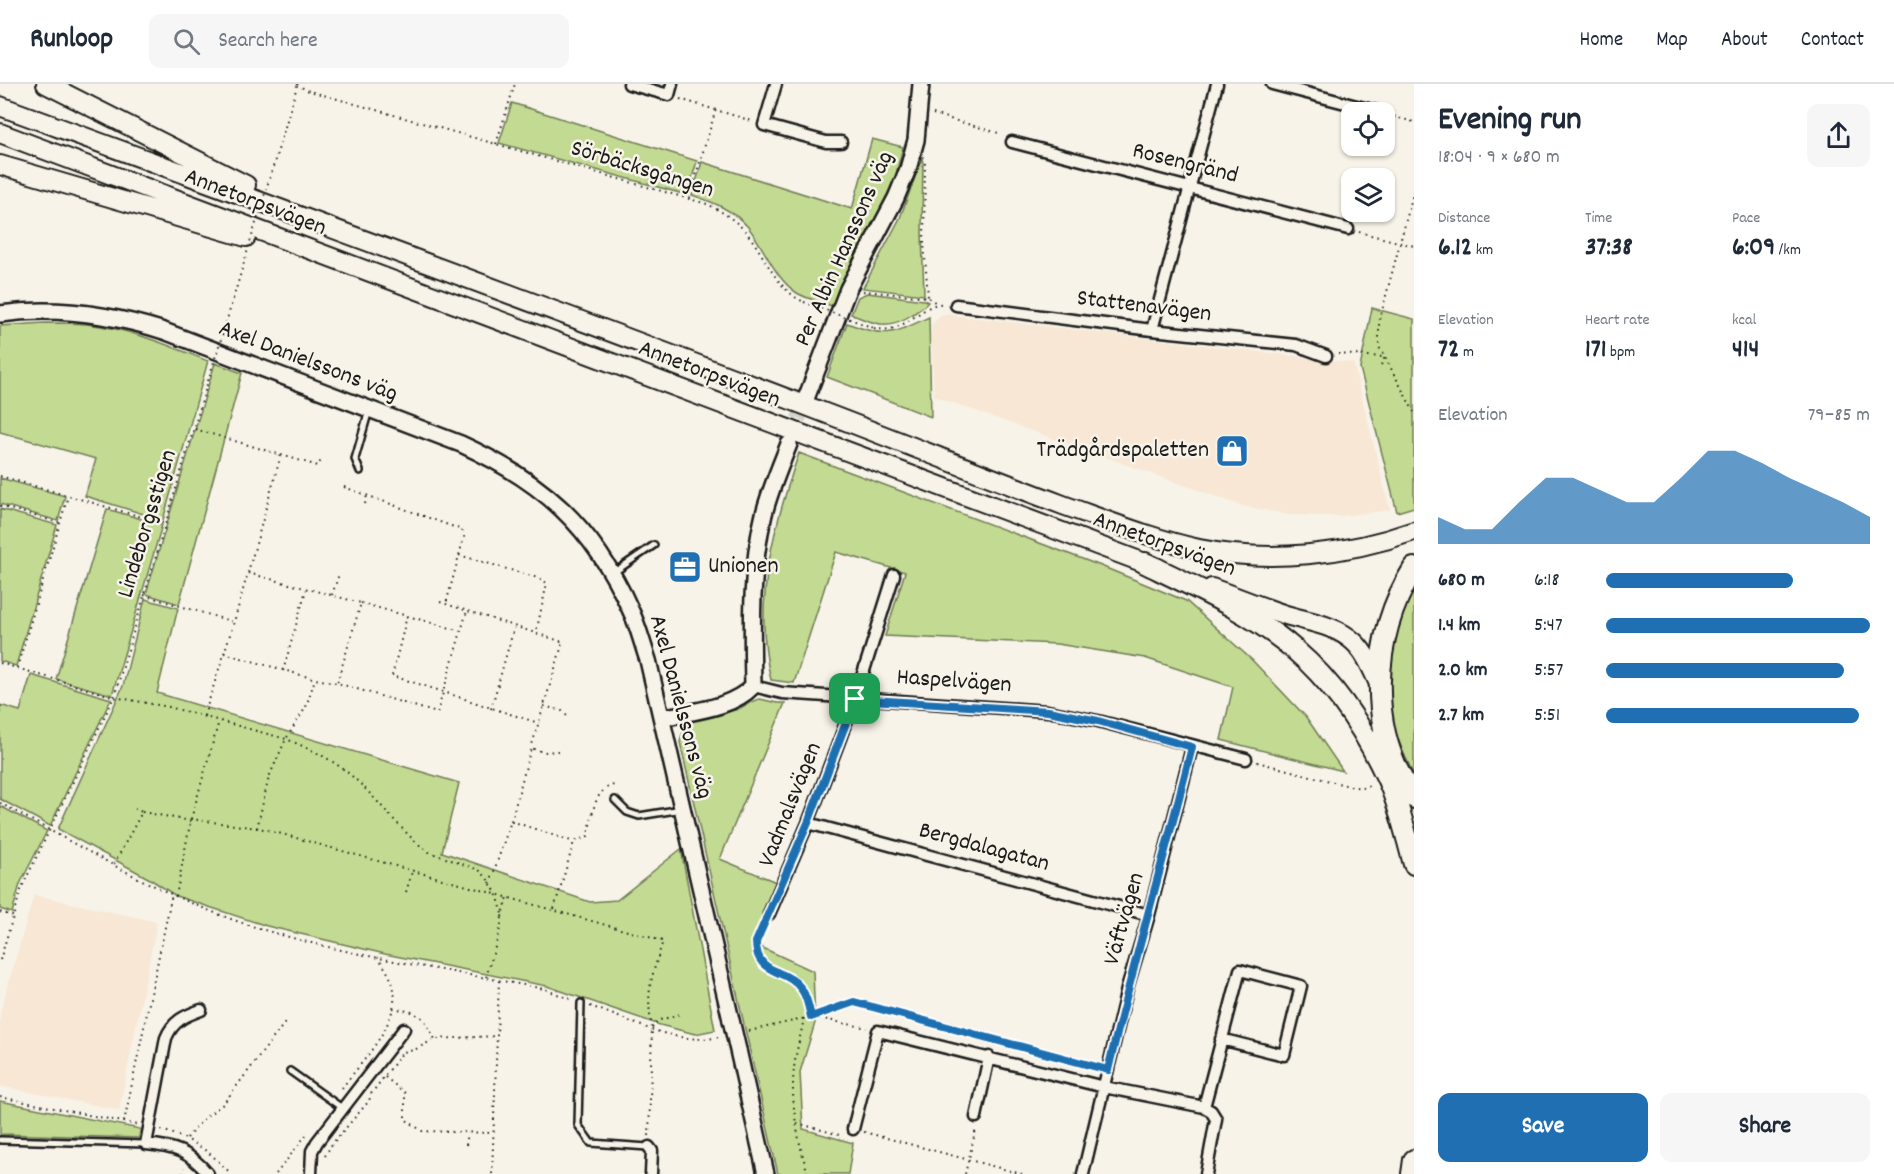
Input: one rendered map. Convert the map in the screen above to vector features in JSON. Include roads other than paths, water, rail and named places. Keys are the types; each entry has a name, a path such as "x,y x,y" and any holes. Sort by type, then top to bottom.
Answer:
{"highway":[{"path":"1145,563 1226,603 1250,618 1296,651 1333,688 1365,735 1389,782 1414,864"},
{"path":"1413,799 1388,742 1382,714 1380,686 1383,645 1391,613 1414,568"},
{"path":"1412,1174 1414,1160"}],"main road":[{"path":"46,84 199,163 393,251"},
{"name":"Annetorpsvägen","path":"0,106 824,412 966,468 1173,543 1211,551 1264,556 1334,551 1414,531"},
{"name":"Annetorpsvägen","path":"0,133 1252,603 1334,629 1356,643 1380,686"},
{"path":"0,165 208,225 453,304"}],"street":[{"path":"629,84 669,95 672,84"},
{"path":"776,84 764,125 826,142 841,142"},
{"name":"Per Albin Hanssons väg","path":"807,396 848,289 896,198 908,170 916,140 921,84"},
{"path":"1152,330 1217,84"},
{"path":"1272,84 1341,102"},
{"name":"Rosengränd","path":"1012,142 1348,229"},
{"name":"Stattenavägen","path":"956,305 1152,330 1296,345 1326,356"},
{"name":"Axel Danielssons väg","path":"0,314 71,310 130,320 461,444 520,475 546,493 569,514 588,537 631,609 648,660 766,1174"},
{"path":"662,718 728,703 744,696 753,686 752,620 757,558 768,501 789,444"},
{"name":"Vadmalsvägen","path":"769,914 808,823 855,699 894,575"},
{"name":"Haspelvägen","path":"753,686 782,693 1048,711 1098,721 1192,747 1246,759"},
{"name":"Väftvägen","path":"1083,1174 1128,985 1149,915 1192,747"},
{"name":"Bergdalagatan","path":"808,823 1149,915"},
{"path":"1204,1107 1221,1039 1240,970 1301,986 1284,1055 1221,1039"},
{"path":"201,1010 183,1017 170,1028 166,1038 147,1144 172,1147 183,1151 200,1164 208,1174"},
{"path":"310,1174 312,1151 317,1142 404,1029"},
{"path":"854,1130 878,1031 1104,1087 1204,1107 1216,1119 1206,1174"},
{"path":"976,1117 989,1058"},
{"path":"649,1147 652,1151 651,1174"}],"lane":[{"path":"360,471 355,459 369,408"},
{"path":"611,574 654,545"},
{"path":"615,800 627,812 639,816 683,809"},
{"path":"581,1003 578,1125 591,1143 649,1147"},
{"path":"290,1071 343,1108"},
{"path":"0,1140 147,1144"}],"tunnel":[{"path":"790,441 807,396"}],"place":[{"name":"Trädgårdspaletten","path":"1232,451"},
{"name":"Unionen","path":"685,567"}]}
